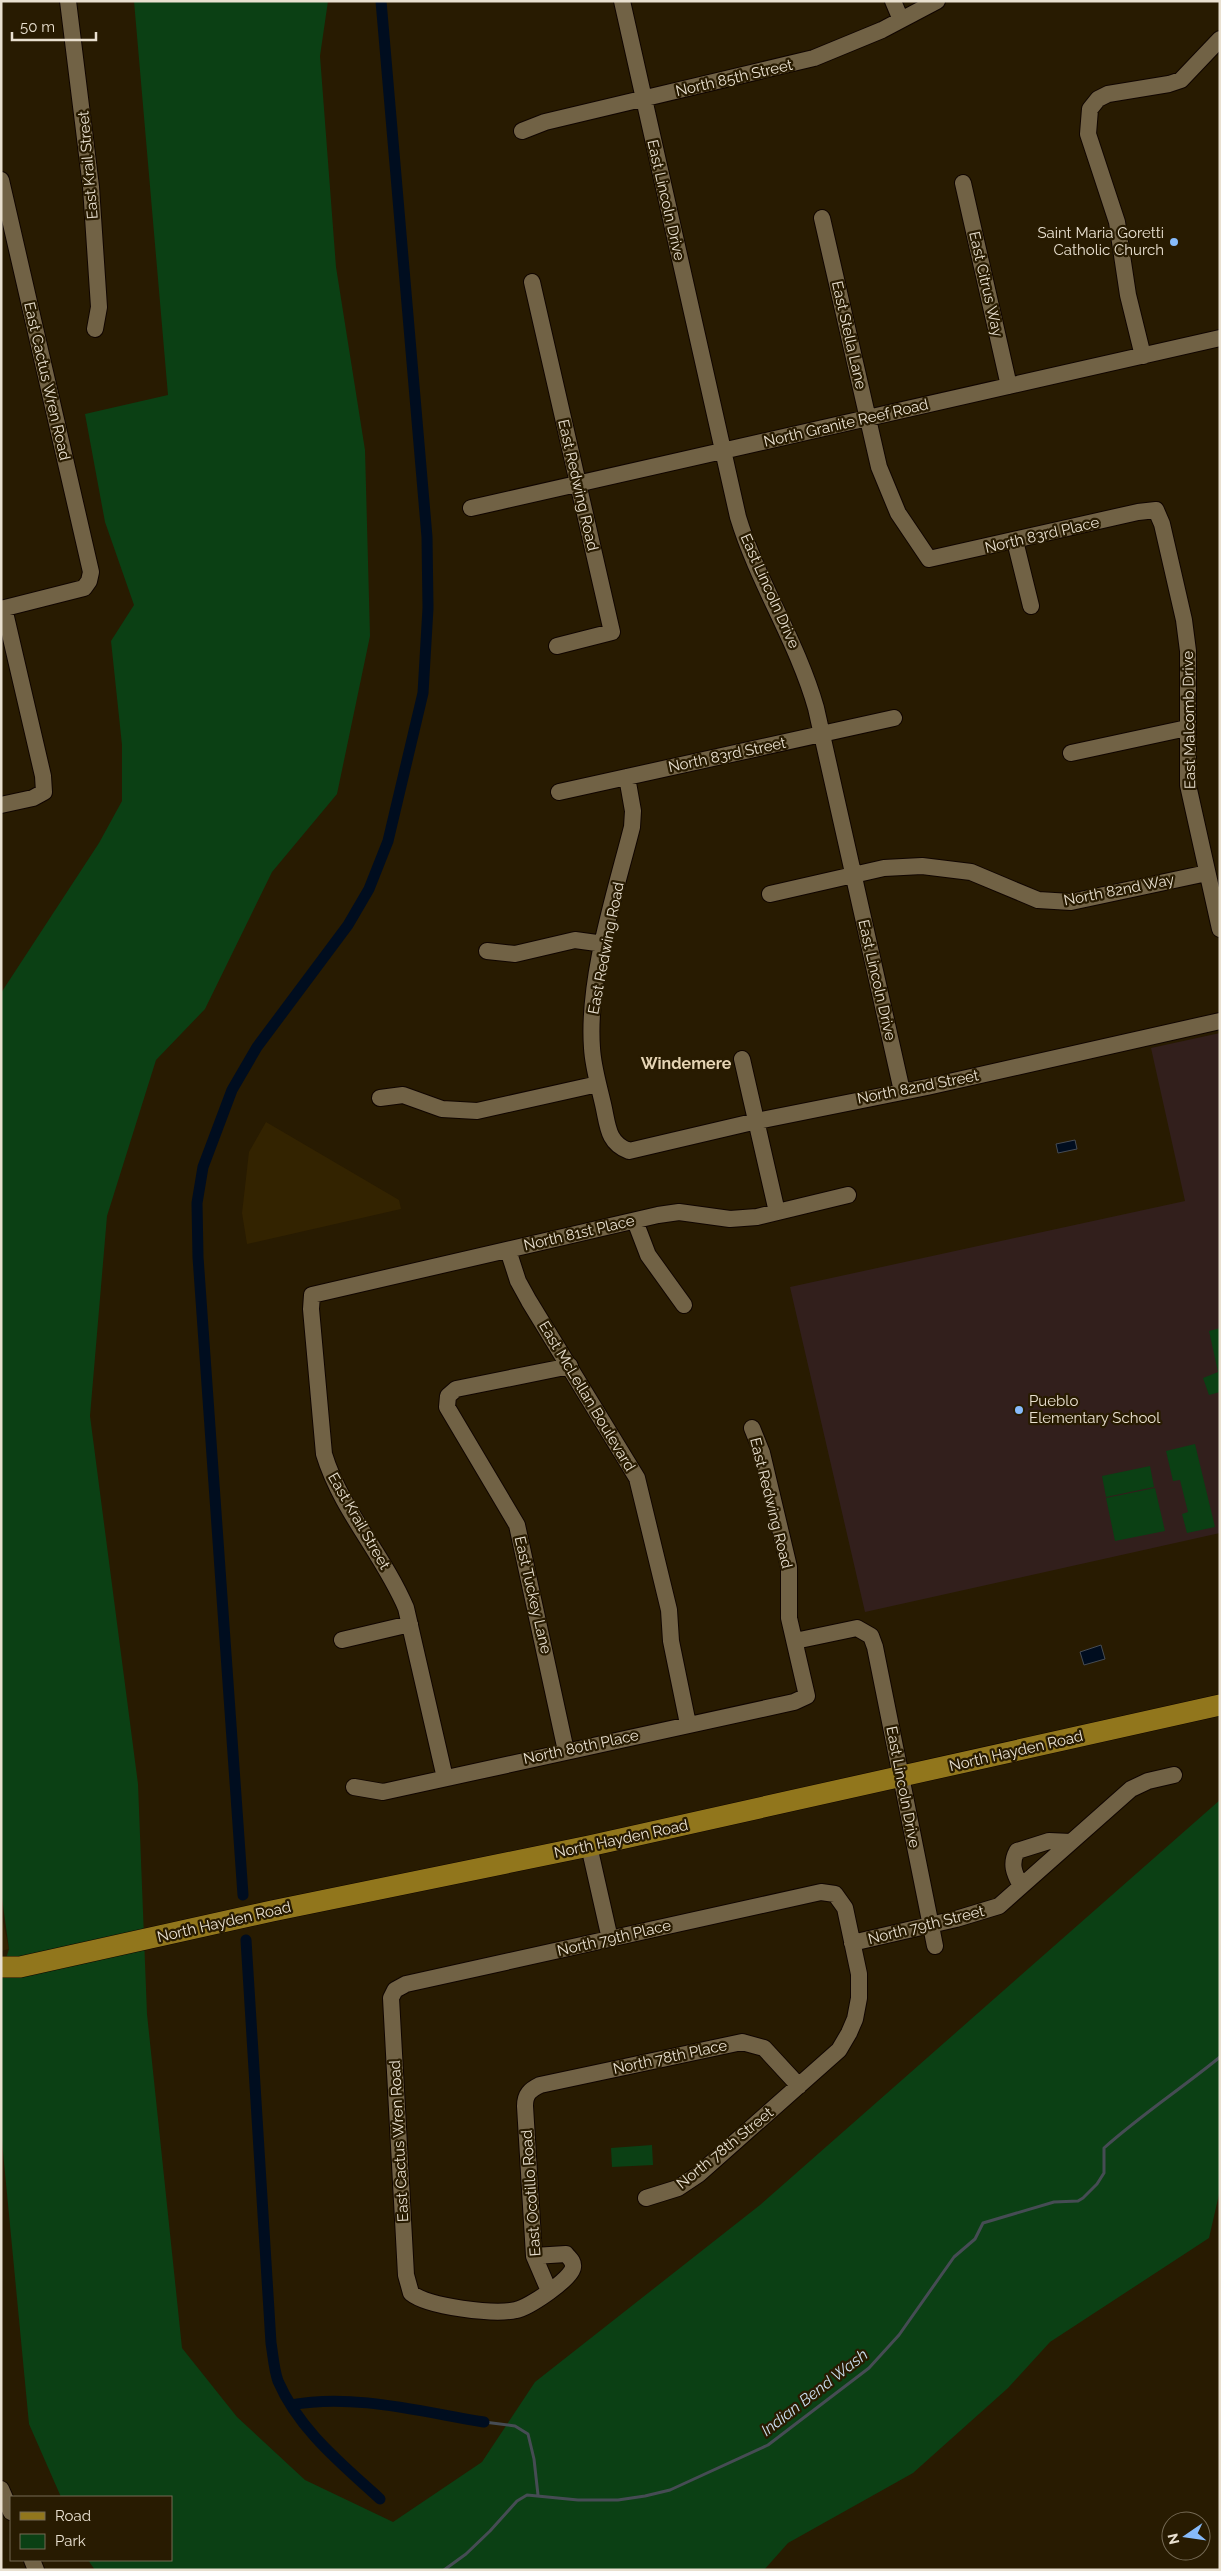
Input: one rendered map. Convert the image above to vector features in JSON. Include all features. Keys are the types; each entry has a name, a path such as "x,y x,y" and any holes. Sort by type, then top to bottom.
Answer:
{"main road":[{"name":"North Hayden Road","path":"1,1976 11,1967 589,1846 1220,1705"}],"street":[{"name":"East Krail Street","path":"68,1 91,187 99,307 95,329"},
{"name":"East Lincoln Drive","path":"622,1 723,451 747,545 797,653 809,684 823,734 902,1091"},
{"path":"894,1 901,20"},
{"name":"North 85th Street","path":"522,131 545,122 814,58 901,20 937,1"},
{"path":"1143,356 1128,295 1117,222 1088,134 1090,109 1098,99 1108,94 1169,84 1181,80 1220,39"},
{"name":"East Cactus Wren Road","path":"1,180 6,223 91,572 89,581 84,588 3,609"},
{"name":"East Citrus Way","path":"963,182 1009,386"},
{"name":"East Stella Lane","path":"822,218 868,418 887,490 898,513 929,559"},
{"name":"East Redwing Road","path":"532,282 612,632 557,646"},
{"name":"North Granite Reef Road","path":"471,508 1220,338"},
{"name":"North 83rd Place","path":"929,559 1138,512 1156,510"},
{"name":"East Malcomb Drive","path":"1156,510 1162,524 1187,643 1190,675 1187,728 1188,785 1220,929"},
{"path":"1015,541 1031,606"},
{"path":"1,805 33,798 44,792 10,632 3,609"},
{"name":"North 83rd Street","path":"559,792 894,718"},
{"path":"1071,753 1187,728"},
{"name":"East Redwing Road","path":"617,1147 610,1136 598,1084 592,1049 591,1012 604,944 632,827 633,811 627,777"},
{"name":"North 82nd Way","path":"770,894 892,867 945,867 985,877 1020,894 1055,902 1071,902 1207,873"},
{"path":"487,951 515,954 575,940 604,944"},
{"name":"North 82nd Street","path":"617,1147 629,1151 757,1121 1220,1022"},
{"path":"742,1059 777,1212"},
{"path":"380,1098 403,1096 442,1109 477,1111 598,1084"},
{"name":"North 81st Place","path":"312,1295 679,1212 730,1219 777,1212 848,1195"},
{"path":"635,1221 648,1254 684,1305"},
{"name":"East McLellan Boulevard","path":"508,1250 518,1281 529,1301 637,1478 669,1610 671,1641 688,1724"},
{"name":"East Krail Street","path":"312,1295 311,1308 324,1454 330,1475 398,1589 410,1624 445,1778"},
{"name":"East Tuckey Lane","path":"566,1750 517,1525 447,1407 448,1396 456,1389 570,1366"},
{"name":"East Redwing Road","path":"752,1428 762,1452 788,1567 789,1618 807,1696"},
{"path":"342,1640 410,1624"},
{"name":"East Lincoln Drive","path":"795,1641 857,1628 871,1636 875,1647 934,1946"},
{"name":"North 80th Place","path":"354,1787 382,1792 566,1750 794,1702 807,1696"},
{"name":"North 79th Street","path":"852,1943 987,1911 1009,1898 1138,1784 1174,1775"},
{"path":"1021,1886 1014,1874 1012,1859 1017,1851 1049,1841 1071,1842"},
{"path":"589,1846 610,1939"},
{"name":"North 79th Place","path":"395,1990 406,1984 821,1892 835,1894"},
{"name":"North 78th Street","path":"646,2198 678,2188 699,2174 839,2050 855,2019 859,1998 859,1974 844,1908 841,1899 835,1894"},
{"name":"East Cactus Wren Road","path":"395,1990 391,1998 406,2275 411,2293 425,2301 504,2312 518,2310 549,2291"},
{"name":"North 78th Place","path":"528,2093 540,2085 742,2042 764,2048 799,2086"},
{"name":"East Ocotillo Road","path":"528,2093 525,2106 534,2256 549,2291"},
{"path":"534,2256 566,2254 572,2261 571,2273 549,2291"},
{"path":"1,2489 10,2510"}],"shaded area":[{"name":"Pueblo Elementary School","path":"1220,1033 1220,1533 865,1612 790,1287 1185,1201 1151,1048"},
{"path":"266,1122 399,1200 401,1209 247,1244 242,1213 249,1152"},
{"path":"1,1912 9,1949 1,1951"}],"green space":[{"path":"134,1 328,1 320,56 336,267 365,450 370,636 337,794 272,872 205,1009 156,1060 107,1216 90,1416 138,1784 147,2014 182,2348 237,2417 305,2480 393,2522 482,2462 535,2382 760,2205 1220,1800 1220,2190 1209,2238 1050,2342 1008,2388 913,2473 788,2543 764,2570 95,2570 89,2561 172,2561 172,2496 61,2496 29,2424 1,2131 1,1974 9,1949 1,1891 1,993 99,843 122,801 122,745 111,641 134,605 105,522 85,414 168,395"},
{"path":"1220,1328 1220,1392 1209,1395 1203,1378 1218,1372 1209,1331"},
{"path":"1195,1444 1215,1527 1187,1533 1182,1514 1188,1512 1180,1480 1173,1481 1166,1451"},
{"path":"1150,1466 1154,1487 1106,1497 1102,1476"},
{"path":"1155,1488 1165,1531 1115,1541 1106,1498"},
{"path":"652,2145 653,2165 612,2167 611,2148"}],"water":[{"path":"1075,1140 1077,1149 1058,1153 1056,1144"},
{"path":"1101,1645 1105,1659 1084,1665 1080,1652"}],"waterway":[{"path":"243,1895 198,1257 197,1203 203,1167 232,1090 257,1047 348,925 369,889 388,841 423,693 428,608 427,537 381,1"},
{"path":"246,1940 271,2343 278,2381 287,2399 309,2431 380,2499"},
{"name":"Indian Bend Wash","path":"444,2570 466,2554 517,2501 527,2495 578,2500 618,2500 645,2496 670,2490 768,2445 869,2368 899,2335 954,2257 975,2239 983,2223 1054,2202 1078,2201 1083,2198 1097,2184 1104,2173 1104,2148 1132,2124 1220,2057"},
{"path":"291,2405 315,2402 363,2402 484,2422"},
{"path":"484,2422 515,2426 528,2434 534,2459 538,2495"}],"place":[{"name":"Saint Maria Goretti Catholic Church","path":"1174,242"},
{"name":"Pueblo Elementary School","path":"1019,1410"}],"district":[{"name":"Windemere","path":"686,1063"}]}
